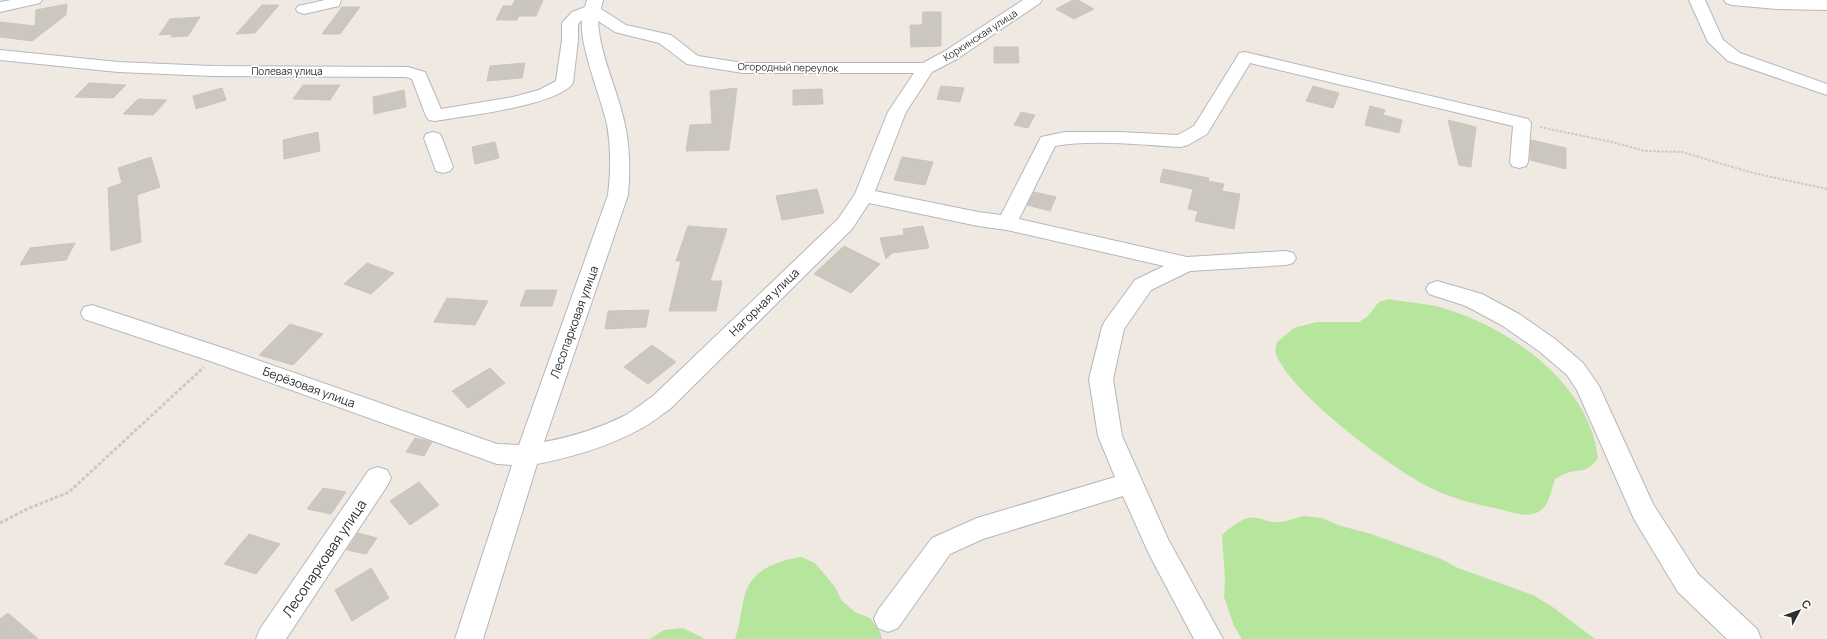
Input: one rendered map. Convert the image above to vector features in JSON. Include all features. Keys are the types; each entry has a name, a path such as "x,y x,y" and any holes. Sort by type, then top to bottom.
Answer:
{"street":[{"path":"0,7 34,0"},
{"path":"304,9 333,2 334,0"},
{"name":"Коркинская улица","path":"926,68 951,55 1034,0"},
{"path":"1697,0 1716,42 1734,57 1827,90"},
{"path":"1732,0 1777,4 1827,5"},
{"name":"Огородный переулок","path":"594,5 621,28 665,39 693,60 743,68 926,68"},
{"name":"Полевая улица","path":"0,54 118,67 212,71 408,72 419,76 436,116 513,102 545,94 564,83 570,46 570,22 594,5"},
{"name":"Лесопарковая улица","path":"469,639 527,456 618,196 620,152 616,126 593,44 590,22 594,5"},
{"path":"1007,223 1048,141 1065,138 1112,138 1181,141 1201,130 1245,57 1522,122 1519,162"},
{"name":"Нагорная улица","path":"527,456 562,449 606,434 635,421 662,402 845,224 864,195 897,112 926,68"},
{"path":"433,138 443,167"},
{"path":"864,195 978,219 1007,223 1187,264 1286,258"},
{"path":"1187,264 1143,285 1113,327 1101,379 1110,436 1158,546 1209,639"},
{"path":"1437,289 1474,300 1511,320 1547,344 1575,369 1587,386 1643,511 1688,584 1747,639"},
{"name":"Берёзовая улица","path":"92,313 218,355 497,454 527,456"},
{"name":"Лесопарковая улица","path":"270,639 378,478"},
{"path":"888,619 941,546 977,529 1130,483"}],"path":[{"path":"1522,122 1645,151 1682,152 1778,180 1814,185 1827,189"},
{"path":"0,523 13,514 49,502 69,492 218,355"}],"green space":[{"path":"1389,299 1432,305 1446,309 1471,318 1496,330 1521,346 1544,364 1564,384 1580,407 1592,431 1598,458 1584,470 1565,473 1555,479 1546,505 1540,511 1525,515 1471,503 1427,486 1390,463 1343,428 1300,388 1285,370 1276,354 1277,342 1294,328 1317,322 1359,322 1367,317 1379,302"},
{"path":"1303,516 1322,518 1338,525 1371,534 1441,559 1458,568 1533,595 1554,608 1595,639 1242,639 1234,626 1224,597 1225,580 1222,535 1238,523 1248,518 1277,522"},
{"path":"801,557 815,563 835,587 842,601 855,612 870,618 880,632 882,639 735,639 745,594 754,578 760,572 775,564"},
{"path":"683,628 705,639 650,639 664,630"}],"building":[{"path":"515,0 543,0 536,16 519,16 517,20 496,20 503,6 512,6"},
{"path":"1073,0 1078,0 1094,9 1074,19 1056,9"},
{"path":"67,4 66,15 32,41 0,37 0,22 35,26 36,10"},
{"path":"262,5 279,5 255,33 236,34"},
{"path":"342,7 360,7 340,34 322,34"},
{"path":"923,12 941,12 941,46 911,47 910,25 922,25"},
{"path":"200,17 188,36 171,37 173,34 159,35 170,19"},
{"path":"994,47 1018,47 1019,63 994,63"},
{"path":"525,63 522,78 487,81 490,66"},
{"path":"89,83 126,85 113,98 75,97"},
{"path":"303,85 340,85 330,100 293,99"},
{"path":"941,86 964,88 960,102 937,99"},
{"path":"1313,86 1339,93 1333,108 1306,101"},
{"path":"222,88 226,100 196,109 193,96"},
{"path":"737,88 729,150 686,151 690,125 712,124 710,91"},
{"path":"822,89 823,104 793,105 793,90"},
{"path":"404,90 406,107 374,114 373,97"},
{"path":"138,99 167,100 153,115 123,114"},
{"path":"1370,106 1385,110 1383,115 1402,120 1399,133 1365,125"},
{"path":"1021,112 1035,115 1028,128 1014,125"},
{"path":"1448,120 1476,127 1471,167 1459,165"},
{"path":"318,132 320,151 284,159 283,140"},
{"path":"1531,140 1566,148 1566,169 1530,160"},
{"path":"495,142 499,158 475,164 472,147"},
{"path":"151,157 160,187 137,195 141,242 111,251 108,188 122,183 118,168"},
{"path":"902,157 933,162 925,185 894,180"},
{"path":"1163,169 1209,178 1208,181 1224,184 1222,191 1240,194 1234,229 1195,221 1198,211 1188,209 1193,189 1160,182"},
{"path":"817,189 824,213 782,220 776,196"},
{"path":"1034,192 1056,197 1050,211 1027,205"},
{"path":"688,226 727,229 710,281 722,281 716,311 669,311 681,261 676,261"},
{"path":"923,226 929,248 892,253 886,259 880,238 904,235 903,229"},
{"path":"75,243 66,260 20,265 30,248"},
{"path":"844,246 880,264 851,293 814,274"},
{"path":"367,263 394,273 371,294 344,284"},
{"path":"526,290 557,290 552,306 520,306"},
{"path":"447,298 488,301 475,325 434,322"},
{"path":"649,310 646,327 605,329 608,311"},
{"path":"290,324 323,334 293,365 259,355"},
{"path":"652,345 676,362 648,384 624,367"},
{"path":"490,368 505,383 468,408 452,391"},
{"path":"415,438 432,442 424,456 406,452"},
{"path":"419,482 439,505 410,525 390,501"},
{"path":"323,488 346,492 331,514 307,509"},
{"path":"358,533 377,538 366,554 347,550"},
{"path":"249,534 280,544 256,574 224,564"},
{"path":"371,568 389,598 352,621 335,590"},
{"path":"8,613 38,639 0,639 0,619"}]}
